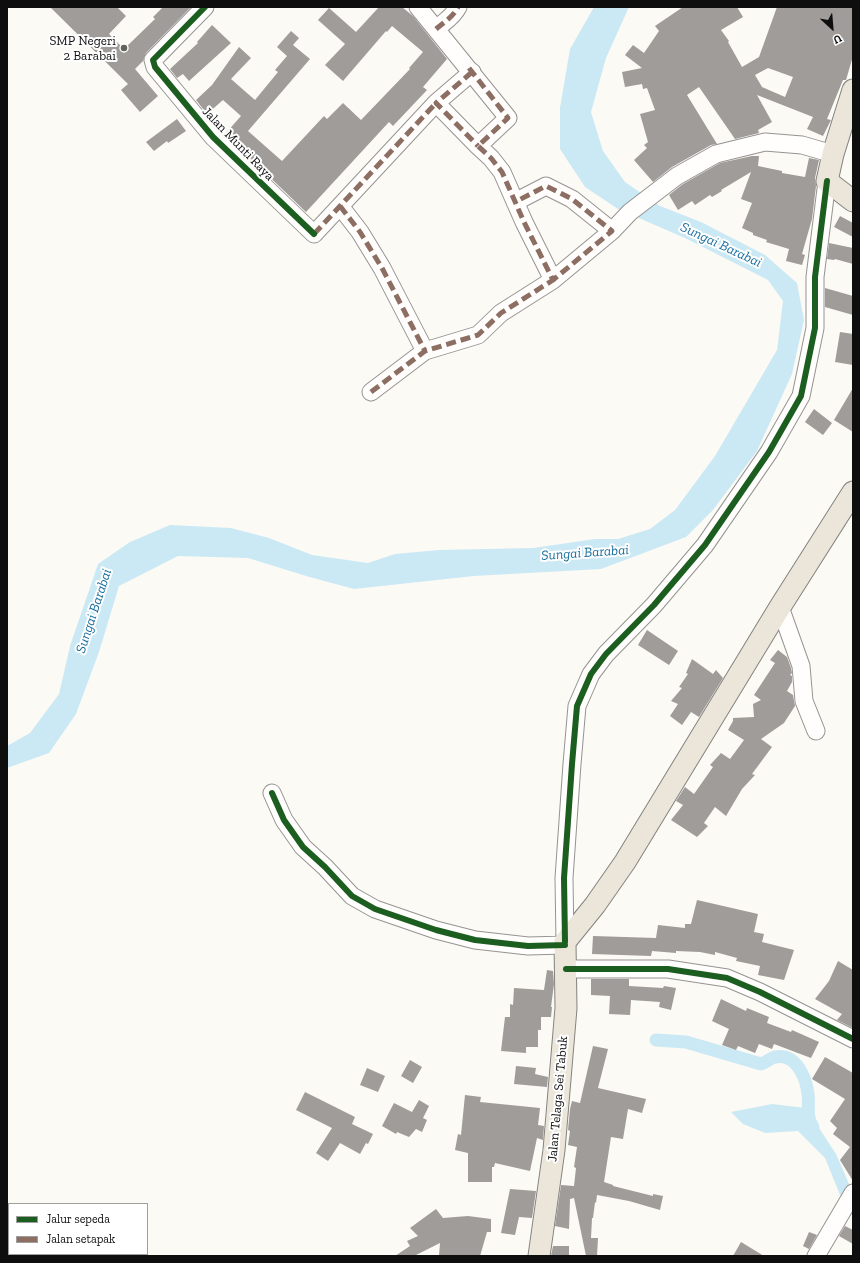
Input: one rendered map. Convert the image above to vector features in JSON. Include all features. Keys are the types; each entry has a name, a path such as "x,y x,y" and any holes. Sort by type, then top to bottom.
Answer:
{"main road":[{"path":"853,90 833,154 827,181 853,201"},
{"path":"565,943 595,905 625,862 780,607 853,492"},
{"name":"Jalan Telaga Sei Tabuk","path":"539,1256 554,1150 566,1008 565,943"}],"street":[{"name":"Jalan Munti Raya","path":"206,7 155,58 153,63 155,67 213,137 314,234 340,206"},
{"path":"418,7 508,118 478,146"},
{"path":"436,29 454,16 458,7"},
{"path":"425,351 382,268 360,232 340,206 436,103 470,70"},
{"path":"436,103 491,158 502,172 553,280"},
{"path":"371,392 425,351 478,335 501,313 553,280 612,231 630,212 677,176 716,154 765,142 802,145 833,154"},
{"path":"272,793 284,820 303,847 325,867 352,896 375,909 436,930 476,940 528,946 565,943 564,878 577,706 591,674 606,654 654,605 704,545 769,452 801,396 815,328 815,277 827,181"},
{"path":"515,202 546,186 572,199 612,231"},
{"path":"780,607 801,666 804,701 816,731"},
{"path":"566,969 668,969 727,978 767,996 853,1039"},
{"path":"816,1256 853,1192"}],"water":[{"name":"Sungai Barabai","path":"594,7 629,7 606,58 591,112 603,151 625,182 660,206 701,222 765,255 797,283 804,320 792,374 757,451 713,510 686,537 601,569 474,576 354,589 248,558 178,556 119,586 99,652 76,714 49,753 7,768 7,746 30,733 59,694 70,646 98,564 130,542 170,525 231,528 269,538 312,555 368,563 395,554 439,550 533,548 595,539 618,539 650,529 675,510 715,456 777,350 783,301 768,280 685,238 618,209 585,187 560,149 560,108 570,49"},
{"path":"772,1104 806,1108 836,1154 849,1184 853,1189 853,1204 840,1195 825,1158 798,1131 765,1133 743,1124 731,1112"}],"building":[{"name":"SMP Negeri 2 Barabai","path":"50,7 117,7 126,16 109,34 124,49 155,19 153,17 163,7 191,7 146,53 143,61 135,69 158,96 140,112 121,90 128,84"},
{"path":"379,7 402,7 413,16 447,59 423,87 427,90 393,126 389,122 306,212 225,134 241,116 223,100 207,114 196,100 212,85 239,47 251,58 231,79 255,100 278,72 275,70 287,56 277,47 291,31 299,38 293,45 310,59 248,131 282,161 324,116 327,119 343,103 361,120 410,69 409,68 423,52 392,26 343,81 325,65 345,44 318,20 329,8 356,32"},
{"path":"683,7 737,7 743,17 721,30 729,41 728,42 742,67 759,57 777,7 853,8 853,56 846,80 843,80 827,119 831,120 823,136 807,129 813,117 757,95 772,122 758,130 759,133 735,139 699,87 687,95 717,144 711,145 672,167 653,182 634,160 647,148 644,145 648,142 640,114 655,110 647,88 643,89 642,84 625,87 622,72 642,68 625,55 633,45 644,53 659,31 655,26","holes":["768,68 793,77 785,97 762,87 755,75"]},
{"path":"212,25 231,43 189,81 183,74 177,78 170,69 198,43 197,42"},
{"path":"177,119 186,131 168,143 167,141 154,151 146,142"},
{"path":"752,156 759,156 758,166 782,171 782,173 805,177 809,158 819,160 815,178 816,186 812,219 802,254 805,255 802,265 786,261 789,249 766,242 767,240 753,235 753,233 742,228 752,203 741,199 751,172 712,197 710,195 695,205 692,201 678,210 669,195 683,184 720,163"},
{"path":"840,216 853,223 853,237 834,227"},
{"path":"829,243 853,248 853,264 835,259 827,259"},
{"path":"825,288 853,296 853,315 825,307"},
{"path":"840,332 853,334 853,365 835,362"},
{"path":"853,388 853,432 834,420"},
{"path":"814,409 832,423 823,435 805,422"},
{"path":"647,630 678,651 669,665 638,645"},
{"path":"778,650 787,657 791,668 792,673 790,675 792,676 792,682 787,691 793,695 795,706 784,723 761,739 772,747 752,774 755,775 742,789 726,816 715,807 704,823 708,826 697,837 671,820 683,805 676,801 685,787 694,794 713,767 710,765 721,753 730,759 744,740 728,730 733,718 754,717 753,704 761,700 754,695 775,663 770,660"},
{"path":"692,659 713,674 716,670 723,678 699,717 691,712 682,725 670,716 678,704 671,701 682,688 679,687 688,674 686,673"},
{"path":"697,900 758,914 754,932 764,934 762,942 794,950 784,980 758,975 760,966 736,961 737,958 715,952 715,955 700,952 676,951 676,953 652,951 651,956 592,954 593,936 656,938 658,925 685,928 685,924 691,924"},
{"path":"838,961 853,970 853,1028 837,1020 842,1014 815,999 829,981"},
{"path":"547,970 553,971 554,984 551,1017 541,1017 541,1030 538,1030 538,1047 526,1047 526,1053 501,1051 505,1017 510,1017 510,1004 513,1005 514,988 544,990"},
{"path":"591,979 629,979 629,986 663,988 664,986 676,988 671,1010 659,1007 660,1002 631,1000 630,1015 609,1014 610,996 591,995"},
{"path":"721,999 746,1011 747,1008 769,1017 767,1023 791,1032 792,1030 819,1042 811,1058 774,1044 772,1049 759,1044 755,1053 738,1046 736,1050 722,1045 729,1029 712,1021"},
{"path":"593,1046 608,1049 598,1088 646,1099 642,1113 628,1109 623,1139 611,1137 604,1182 613,1186 653,1196 653,1194 663,1196 660,1210 629,1201 597,1195 592,1218 591,1238 598,1238 597,1256 586,1256 574,1198 570,1199 569,1229 555,1226 561,1185 574,1186 576,1168 574,1167 577,1147 568,1145 570,1131 568,1130 570,1109 572,1101 580,1103"},
{"path":"825,1057 853,1073 853,1181 840,1160 850,1147 833,1134 837,1128 830,1121 845,1099 812,1079"},
{"path":"410,1060 422,1067 413,1083 401,1076"},
{"path":"516,1066 536,1068 535,1074 548,1077 547,1087 514,1084"},
{"path":"367,1068 385,1076 378,1092 360,1085"},
{"path":"305,1092 355,1117 352,1124 373,1134 368,1144 366,1143 360,1154 340,1143 328,1161 316,1153 332,1128 296,1110"},
{"path":"465,1095 481,1097 480,1102 540,1108 538,1125 544,1126 543,1140 537,1138 530,1171 495,1163 494,1167 492,1167 492,1182 468,1182 468,1153 455,1150 458,1134 461,1135"},
{"path":"419,1100 429,1106 423,1118 427,1120 422,1132 416,1129 409,1137 397,1132 396,1134 382,1126 394,1103 412,1112"},
{"path":"510,1189 536,1191 532,1218 519,1217 515,1235 501,1233"},
{"path":"436,1209 443,1218 468,1216 491,1219 491,1232 487,1232 480,1256 439,1256 440,1243 414,1256 395,1256 410,1246 407,1241 418,1236 410,1228"},
{"path":"845,1226 853,1230 853,1244 839,1236"},
{"path":"809,1232 817,1235 809,1249 803,1246"},
{"path":"741,1242 764,1256 733,1256"},
{"path":"553,1246 569,1246 569,1256 551,1256"}],"waterway":[{"path":"656,1040 686,1042 761,1064 775,1057 789,1059 799,1068 805,1080 808,1094 808,1115 813,1127"}],"marked path":[{"path":"436,29 451,17 458,7"},
{"path":"469,68 508,118 478,146 491,158 502,172 524,222 553,280 612,231 572,199 546,186 515,202"},
{"path":"472,72 436,103 478,146"},
{"path":"314,234 436,103"},
{"path":"340,206 360,232 382,268 425,351"},
{"path":"371,392 425,351 478,335 501,313 553,280"}],"cycle path":[{"path":"205,7 153,60 155,67 213,137 314,234"},
{"path":"565,942 564,878 577,706 591,674 606,654 654,605 705,545 769,452 801,396 815,328 815,277 827,181"},
{"path":"272,793 284,820 303,847 325,867 352,896 375,909 436,930 475,940 528,946 565,945"},
{"path":"566,969 668,969 727,978 760,992 853,1039"}],"place":[{"name":"SMP Negeri 2 Barabai","path":"124,48"}]}
